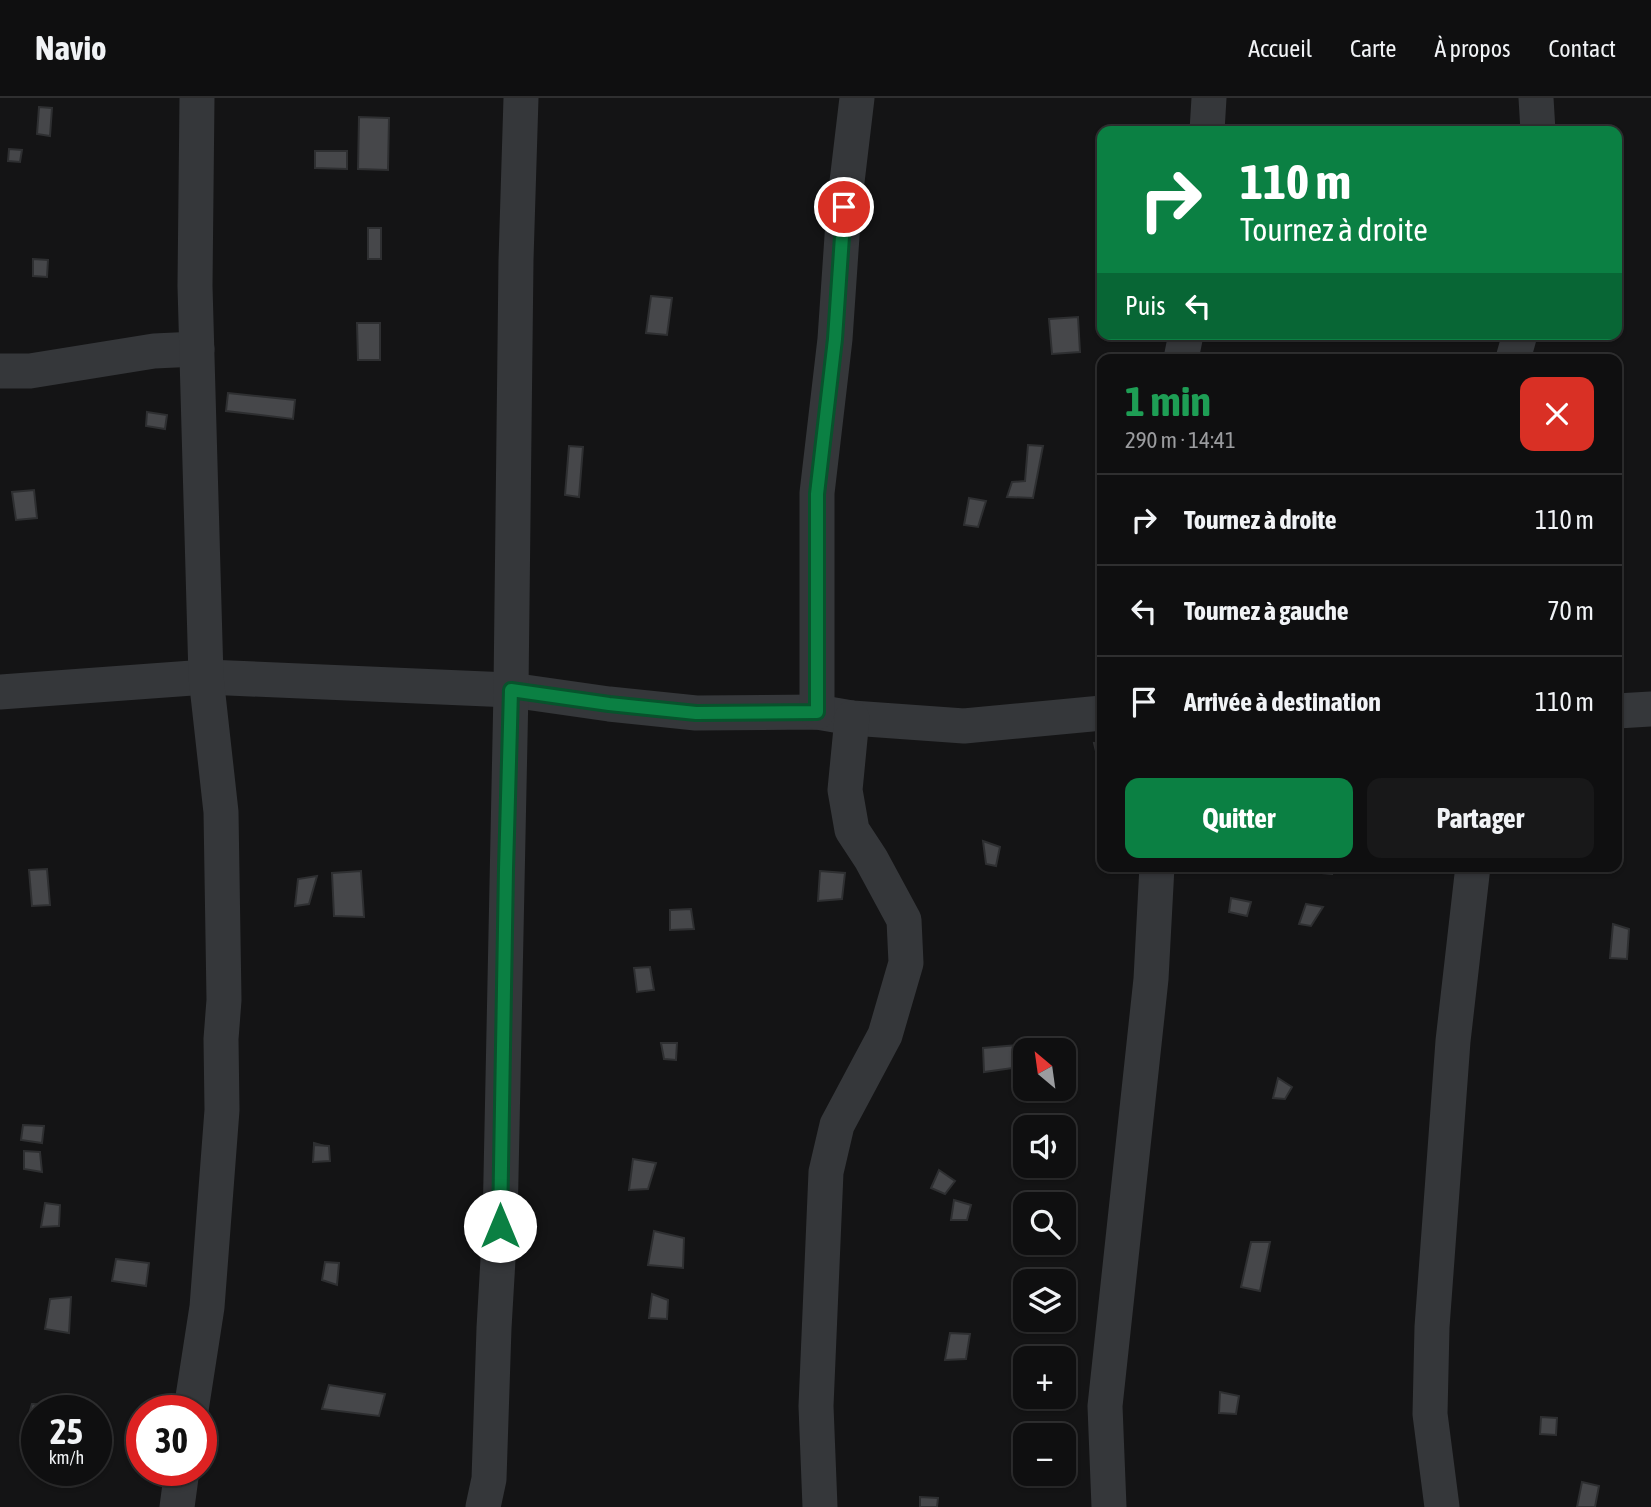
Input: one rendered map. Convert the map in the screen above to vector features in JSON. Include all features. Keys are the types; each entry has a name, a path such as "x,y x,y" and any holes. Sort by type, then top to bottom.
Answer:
{"street":[{"path":"193,1395 207,1307 222,1110 221,1039 224,1000 220,812 206,677 197,349 197,98"},
{"path":"483,1507 489,1479 500,1226 511,690 516,260 522,98"},
{"path":"817,712 817,494 835,339 844,207 857,98"},
{"path":"1207,126 1209,98"},
{"path":"1536,98 1538,126"},
{"path":"0,371 30,371 154,351 197,349"},
{"path":"0,692 206,677 511,690 696,713 817,712 852,718 964,726 1097,713"},
{"path":"1622,711 1651,709"},
{"path":"820,1507 816,1406 826,1172 837,1125 886,1035 906,963 904,920 872,859 852,830 845,790 852,718"},
{"path":"1109,1507 1105,1406 1151,979 1157,872"},
{"path":"1442,1507 1430,1414 1432,1327 1453,1041 1472,872"},
{"path":"177,1507 180,1486"}],"building":[{"path":"39,107 52,108 50,136 37,134"},
{"path":"359,117 389,118 388,170 358,169"},
{"path":"9,149 22,150 20,162 8,161"},
{"path":"315,151 347,151 347,169 315,168"},
{"path":"368,228 381,228 381,259 368,259"},
{"path":"33,259 48,260 47,277 33,276"},
{"path":"651,296 672,298 667,335 646,333"},
{"path":"1078,317 1080,352 1052,354 1049,319"},
{"path":"357,323 380,323 380,360 358,360"},
{"path":"228,393 295,400 293,419 226,411"},
{"path":"147,412 167,415 165,429 146,426"},
{"path":"1028,445 1043,446 1033,498 1007,497 1012,482 1025,481"},
{"path":"569,446 583,447 579,497 565,495"},
{"path":"34,490 37,518 16,520 12,492"},
{"path":"969,498 986,501 978,527 964,525"},
{"path":"983,841 1000,847 996,866 986,864"},
{"path":"47,869 50,905 32,906 29,870"},
{"path":"361,871 364,917 334,916 332,873"},
{"path":"820,871 845,873 842,899 818,901"},
{"path":"317,876 309,904 295,906 298,879"},
{"path":"1231,898 1251,902 1247,916 1229,912"},
{"path":"1306,904 1323,907 1311,926 1299,924"},
{"path":"691,909 694,929 670,930 670,910"},
{"path":"1613,924 1629,929 1627,959 1610,958"},
{"path":"650,967 654,990 637,992 634,968"},
{"path":"661,1043 677,1043 676,1060 664,1059"},
{"path":"1013,1046 1013,1068 984,1072 983,1048"},
{"path":"1278,1078 1292,1087 1285,1099 1273,1098"},
{"path":"23,1125 44,1126 42,1143 21,1140"},
{"path":"314,1143 328,1147 326,1161 314,1160"},
{"path":"314,1145 329,1146 330,1161 313,1162"},
{"path":"24,1151 40,1152 42,1172 24,1169"},
{"path":"633,1159 656,1163 648,1189 629,1190"},
{"path":"939,1170 955,1181 945,1194 931,1188"},
{"path":"954,1200 971,1205 967,1220 951,1220"},
{"path":"45,1203 60,1205 59,1226 41,1227"},
{"path":"654,1231 684,1238 683,1268 648,1265"},
{"path":"1251,1242 1270,1242 1260,1291 1241,1287"},
{"path":"116,1259 149,1263 146,1286 112,1281"},
{"path":"325,1262 339,1263 337,1285 322,1280"},
{"path":"652,1294 668,1300 667,1319 649,1318"},
{"path":"71,1297 69,1333 45,1329 50,1299"},
{"path":"950,1333 970,1334 966,1359 945,1360"},
{"path":"329,1385 385,1394 379,1416 322,1409"},
{"path":"1220,1392 1239,1396 1236,1414 1219,1413"},
{"path":"1541,1417 1557,1418 1556,1435 1540,1434"},
{"path":"1582,1482 1599,1486 1595,1507 1577,1507"},
{"path":"920,1497 938,1498 937,1507 920,1507"}],"route":[{"path":"500,1226 511,690 696,713 817,712 817,494 835,339 844,207"}]}
